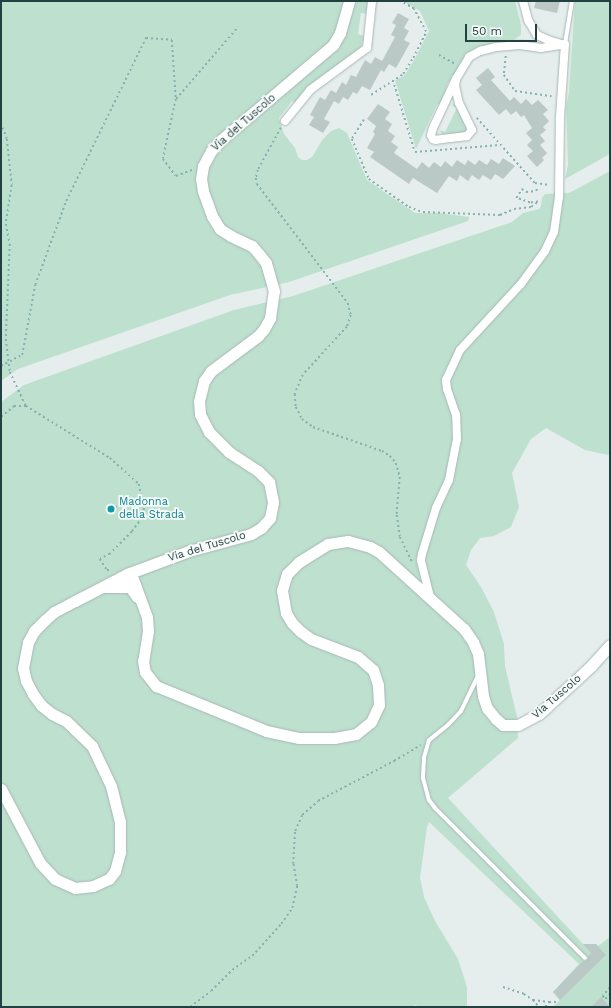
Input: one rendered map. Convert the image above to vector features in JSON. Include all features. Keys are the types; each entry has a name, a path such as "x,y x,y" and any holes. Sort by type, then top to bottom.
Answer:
{"street":[{"name":"Via del Tuscolo","path":"1,789 40,863 55,879 75,888 93,886 109,879 115,871 120,852 120,822 111,786 92,746 66,721 41,705 26,681 23,668 28,642 34,631 54,612 101,587 143,568 189,551 257,531 266,523 272,510 273,502 271,488 265,476 229,452 210,432 200,414 199,401 204,381 211,371 264,329 270,318 274,291 266,262 252,246 220,229 206,205 201,178 203,166 211,151 221,140 333,45 340,33 349,1"},
{"path":"285,121 310,90 367,48 372,1"},
{"path":"523,1 528,20 537,35 548,40 565,44"},
{"path":"456,79 455,92 472,130 467,136 436,140 433,139 431,134 433,128 456,79 468,58 480,51 507,46 520,45 541,48 565,44"},
{"path":"430,597 421,560 422,554 436,508 449,480 457,439 457,421 446,389 446,380 462,346 511,296 545,251 554,232 557,221 560,186 560,117 565,44"},
{"name":"Via Tuscolo","path":"142,606 147,617 148,632 144,662 145,672 156,686 266,731 299,738 334,738 356,734 371,722 379,705 378,685 374,670 358,656 311,639 292,623 286,613 282,590 287,574 299,562 328,544 338,541 354,542 370,546 379,552 430,597 469,635 478,654 483,696 487,708 496,719 508,726 525,722 539,714 594,664 610,645"},
{"path":"142,606 139,587 143,568"},
{"path":"124,576 133,579 142,606"},
{"path":"101,587 130,587 142,606"}],"lane":[{"path":"565,44 572,1"},
{"path":"478,654 479,672 470,696 449,724 429,740 424,758 423,778 429,800 435,808 585,958"}],"path":[{"path":"371,95 403,74 426,32 414,9 400,1"},
{"path":"176,99 237,28"},
{"path":"1,366 22,355 35,285 66,201 146,38 172,40 176,99 163,159 176,176 203,166"},
{"path":"507,46 504,75 515,91 557,96"},
{"path":"439,55 459,66 464,57 468,58"},
{"path":"393,80 415,152 500,145"},
{"path":"475,116 535,183 560,186"},
{"path":"364,120 352,139 369,179 409,207 423,212 500,215 514,210 531,207 538,202 530,203 516,198 522,189 526,192 536,191 537,188"},
{"path":"285,121 258,170 256,178 257,184 348,303 351,315 347,327 303,374 295,394 296,407 302,419 313,426 382,451 390,456 396,463 400,477 397,515 400,537 413,563"},
{"path":"1,124 8,139 12,185 6,224 10,244 6,339 10,372 26,406"},
{"path":"1,417 14,406 26,406 110,458 139,484 145,514 132,532 110,554 100,559 107,570 124,576"},
{"path":"115,507 142,501"},
{"path":"190,1007 211,991 232,970 252,956 281,924 292,908 297,886 292,864 294,831 302,815 318,801 394,761 429,740"},
{"path":"503,987 524,994 533,1000 539,1007"},
{"path":"610,988 603,996 605,999 610,994"},
{"path":"533,1000 558,1002"},
{"path":"545,1007 549,1002"}],"green space":[{"path":"1,1 368,1 368,14 361,13 358,34 364,36 359,53 337,65 296,104 292,101 279,118 284,134 295,148 298,157 302,160 307,160 312,157 323,139 331,131 339,128 347,133 367,180 415,213 439,213 469,217 468,221 289,282 230,295 18,369 1,381"},
{"path":"402,1 515,1 521,25 521,35 512,41 467,55 448,83 442,102 437,105 416,149 395,80 404,76 429,31 420,11"},
{"path":"575,1 610,1 610,154 565,179 568,165 566,107 569,92"},
{"path":"457,108 469,129 465,133 443,135 439,130 445,132"},
{"path":"610,171 610,454 608,455 585,450 546,428 531,439 512,473 519,507 511,527 494,536 480,538 471,550 466,565 481,587 494,612 504,644 505,666 517,717 518,738 448,798 583,944 596,944 598,946 610,937 610,1007 553,1007 560,1000 553,992 579,964 429,822 420,878 424,897 435,921 458,959 467,987 467,1007 418,1007 416,1005 412,1007 1,1007 1,402 24,385 234,310 293,296 512,222 523,213 539,209 542,198 545,194 569,193"}],"building":[{"path":"536,1 560,1 557,13 534,8"},
{"path":"398,13 409,19 404,28 409,31 404,40 410,43 396,68 389,64 384,72 381,70 370,90 362,86 357,94 353,92 348,100 343,97 339,104 334,101 324,119 330,122 323,133 309,125 314,117 310,115 320,97 325,100 331,90 336,93 342,82 346,85 351,75 356,77 365,60 371,64 375,57 382,61 395,37 391,35 396,25 392,23"},
{"path":"488,68 495,77 491,80 510,101 514,97 521,104 526,99 532,105 538,100 548,110 543,114 549,121 543,127 546,130 540,135 545,141 540,145 547,153 542,158 544,160 537,167 527,156 533,151 527,145 532,140 526,133 532,128 524,115 521,117 516,111 511,115 506,109 499,115 476,90 482,85 476,78"},
{"path":"378,104 390,112 385,119 392,124 388,131 395,136 391,142 398,147 394,153 417,169 422,162 429,168 434,162 441,167 445,161 452,167 457,160 465,165 468,160 475,165 479,160 487,165 491,159 499,164 503,158 515,166 503,179 495,174 491,180 483,175 479,180 472,175 468,181 460,175 457,181 449,176 437,193 413,178 409,184 370,157 374,152 367,148 375,134 373,132 376,126 367,119"},
{"path":"583,944 596,944 606,955 560,1000 553,992 583,961 588,959 588,956 591,953"},
{"path":"601,997 610,1007 591,1007"}],"place":[{"name":"Madonna della Strada","path":"111,509"}]}
